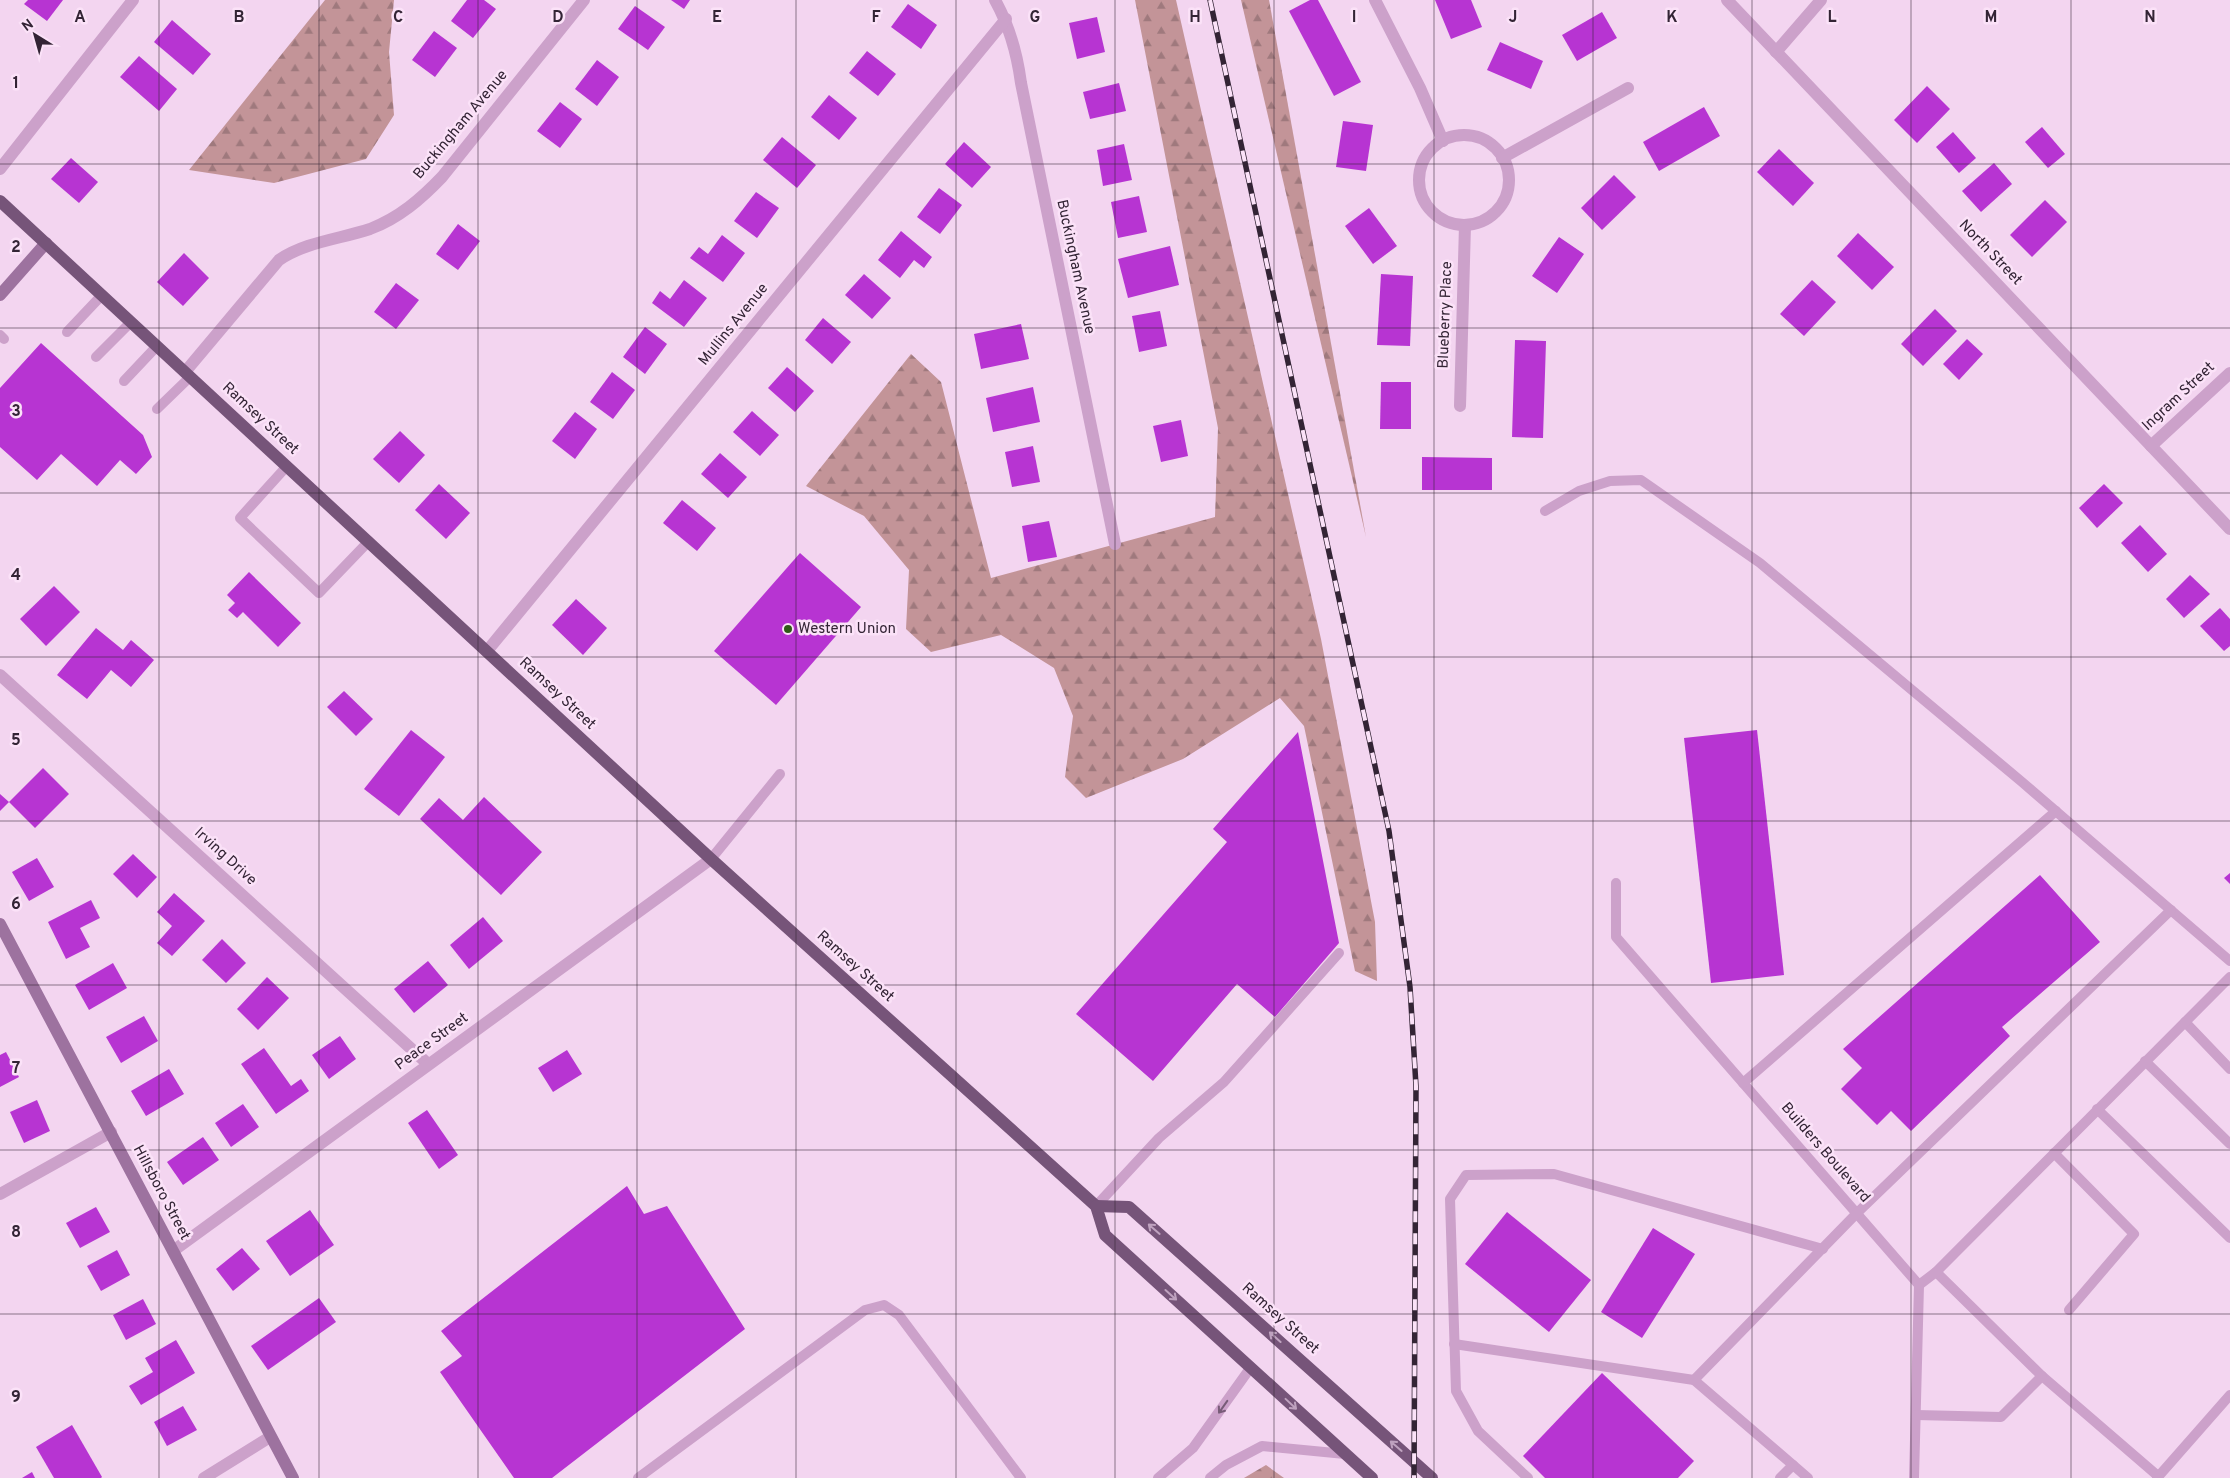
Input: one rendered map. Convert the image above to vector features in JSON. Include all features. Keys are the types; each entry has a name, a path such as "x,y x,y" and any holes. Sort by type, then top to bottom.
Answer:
{"main road":[{"name":"Ramsey Street","path":"0,201 711,859 1096,1206 1129,1207 1432,1478"},
{"path":"1096,1206 1105,1235 1372,1478"}],"street":[{"path":"0,169 133,0"},
{"name":"Buckingham Avenue","path":"187,374 279,260 291,252 371,228 398,216 421,198 442,177 584,0"},
{"name":"Buckingham Avenue","path":"996,0 1006,19 1017,54 1021,83 1116,544"},
{"path":"1375,0 1420,88 1443,140"},
{"name":"North Street","path":"1727,0 2230,529"},
{"path":"1776,52 1820,0"},
{"name":"Mullins Avenue","path":"487,652 1006,19"},
{"path":"1502,158 1628,88"},
{"path":"1457,136 1472,136 1485,140 1497,150 1502,158 1509,176 1508,190 1502,204 1492,215 1480,222 1465,225 1452,224 1440,218 1430,209 1423,198 1419,185 1424,159 1443,140 1457,136"},
{"name":"Blueberry Place","path":"1460,406 1465,225"},
{"path":"0,295 46,243"},
{"name":"Ingram Street","path":"2151,446 2230,372"},
{"name":"Irving Drive","path":"0,675 428,1064"},
{"name":"Peace Street","path":"173,1251 711,859"},
{"name":"Hillsboro Street","path":"0,924 292,1478"},
{"path":"0,1194 111,1132"},
{"path":"204,1478 270,1437"}],"lane":[{"path":"67,332 102,295"},
{"path":"96,357 131,322"},
{"path":"124,381 158,346"},
{"path":"157,409 187,374"},
{"path":"287,466 240,518 319,593 369,541"},
{"path":"1545,511 1579,491 1610,481 1641,480 1760,563 2056,811 2230,960"},
{"path":"711,859 780,774"},
{"path":"1743,1083 2056,811"},
{"name":"Builders Boulevard","path":"1616,883 1616,936 1919,1285"},
{"path":"1694,1380 1857,1213 2171,910"},
{"path":"1096,1206 1159,1138 1224,1082 1339,952"},
{"path":"1914,1478 1919,1285 1936,1272 2230,977"},
{"path":"2184,1022 2230,1069"},
{"path":"2145,1061 2230,1144"},
{"path":"2097,1109 2230,1238"},
{"path":"2054,1153 2134,1234 2069,1310"},
{"path":"1528,1478 1478,1431 1456,1391 1450,1199 1466,1175 1554,1174 1823,1249"},
{"path":"1936,1272 2042,1376 2158,1477 2230,1395"},
{"path":"641,1477 865,1310 884,1305 899,1315 1021,1478"},
{"path":"1454,1344 1694,1380 1808,1478"},
{"path":"1158,1478 1193,1448 1251,1367"},
{"path":"1916,1414 2001,1418 2042,1376"},
{"path":"1210,1478 1226,1465 1262,1446 1345,1454"},
{"path":"1780,1478 1793,1465"}],"green space":[{"path":"325,0 394,0 389,52 394,115 366,159 274,183 189,170"},
{"path":"1135,0 1176,0 1321,639 1375,922 1377,981 1355,971 1304,726 1280,698 1183,759 1086,798 1065,777 1073,716 1054,668 1001,635 931,652 906,629 909,570 864,516 806,486 911,354 941,382 991,578 1215,517 1218,428"},
{"path":"1241,0 1269,0 1366,537"},
{"path":"1266,1465 1284,1478 1244,1478"}],"building":[{"path":"28,0 63,0 47,21 24,4"},
{"path":"467,0 484,0 496,9 473,38 451,21"},
{"path":"671,0 690,0 684,9"},
{"path":"1310,0 1318,0 1361,82 1334,96 1289,11"},
{"path":"1435,0 1471,0 1482,27 1451,39"},
{"path":"908,4 937,25 921,49 891,27"},
{"path":"635,6 665,27 648,50 618,29"},
{"path":"1602,12 1617,38 1577,61 1562,35"},
{"path":"1097,17 1105,52 1077,59 1069,23"},
{"path":"172,20 211,54 193,75 154,42"},
{"path":"434,31 457,48 435,77 412,60"},
{"path":"1500,42 1543,61 1531,89 1487,70"},
{"path":"867,51 896,74 878,96 849,73"},
{"path":"139,56 177,89 159,111 120,77"},
{"path":"597,60 619,77 597,106 575,89"},
{"path":"1119,83 1126,111 1090,119 1083,92"},
{"path":"1927,86 1950,109 1917,143 1894,120"},
{"path":"829,95 857,118 839,140 811,117"},
{"path":"560,102 582,119 560,148 537,131"},
{"path":"1704,107 1720,136 1659,171 1643,142"},
{"path":"1343,121 1373,125 1366,171 1336,167"},
{"path":"2042,127 2065,154 2048,168 2025,142"},
{"path":"1953,132 1976,158 1959,173 1936,147"},
{"path":"782,137 816,165 797,188 763,160"},
{"path":"964,142 991,167 972,188 945,164"},
{"path":"1124,144 1132,180 1103,186 1097,150"},
{"path":"1779,149 1814,183 1793,206 1757,172"},
{"path":"71,158 98,182 79,203 51,179"},
{"path":"1994,163 2012,184 1981,212 1962,191"},
{"path":"1614,175 1636,197 1602,230 1581,208"},
{"path":"939,188 962,205 940,234 917,217"},
{"path":"756,192 779,208 757,238 734,221"},
{"path":"1139,196 1147,232 1118,238 1111,202"},
{"path":"2045,200 2067,222 2032,257 2010,235"},
{"path":"1369,208 1397,246 1373,264 1345,226"},
{"path":"458,224 480,241 458,270 436,254"},
{"path":"901,231 932,257 924,268 914,260 900,278 878,260"},
{"path":"1858,233 1894,267 1872,290 1837,256"},
{"path":"722,235 745,253 723,282 690,258 699,247 708,254"},
{"path":"1559,237 1584,254 1557,293 1532,276"},
{"path":"1170,246 1179,285 1128,298 1118,259"},
{"path":"184,253 209,278 183,306 157,282"},
{"path":"864,274 891,298 872,319 845,295"},
{"path":"1381,274 1413,276 1410,346 1377,345"},
{"path":"684,280 707,298 684,327 652,303 660,291 670,299"},
{"path":"1812,280 1836,302 1804,336 1780,314"},
{"path":"396,283 419,300 396,329 374,312"},
{"path":"1935,309 1957,331 1923,366 1901,344"},
{"path":"1160,311 1167,346 1139,352 1132,316"},
{"path":"823,318 851,342 832,364 805,340"},
{"path":"1021,324 1029,359 981,369 974,334"},
{"path":"645,327 667,344 645,374 623,357"},
{"path":"1967,339 1983,354 1959,380 1943,364"},
{"path":"1515,340 1546,341 1543,438 1512,437"},
{"path":"41,343 143,435 152,457 136,474 120,460 97,486 61,454 37,480 0,447 0,388"},
{"path":"787,367 814,391 795,412 768,388"},
{"path":"612,372 635,390 613,419 590,402"},
{"path":"1381,382 1411,382 1411,429 1380,429"},
{"path":"1033,387 1040,422 993,432 986,398"},
{"path":"752,411 779,435 760,456 733,432"},
{"path":"575,412 597,429 575,459 552,441"},
{"path":"1181,420 1188,456 1161,462 1153,426"},
{"path":"400,431 425,455 399,483 373,459"},
{"path":"1033,446 1040,482 1012,487 1005,452"},
{"path":"720,453 747,477 728,498 701,474"},
{"path":"1422,457 1492,458 1492,490 1422,490"},
{"path":"439,484 470,513 446,539 415,510"},
{"path":"2104,484 2123,503 2097,528 2079,508"},
{"path":"682,500 716,528 697,551 663,523"},
{"path":"1049,521 1057,557 1028,562 1022,526"},
{"path":"2140,525 2167,554 2148,572 2121,543"},
{"name":"Western Union","path":"800,553 861,607 776,705 714,651"},
{"path":"249,572 301,623 278,647 243,612 237,618 228,610 235,603 227,595"},
{"path":"2190,575 2210,594 2184,618 2166,599"},
{"path":"54,586 80,612 46,646 20,619"},
{"path":"576,599 607,628 583,655 552,625"},
{"path":"2220,608 2230,619 2230,646 2224,651 2200,626"},
{"path":"96,628 123,650 131,640 154,660 131,687 111,670 87,699 57,675"},
{"path":"344,691 373,719 356,736 327,707"},
{"path":"411,730 445,757 399,816 364,789"},
{"path":"1757,730 1784,975 1711,983 1684,738"},
{"path":"1298,732 1339,943 1275,1017 1237,984 1153,1081 1076,1014 1227,842 1213,829"},
{"path":"43,768 69,794 35,828 9,802"},
{"path":"0,794 9,802 0,811"},
{"path":"484,797 542,852 501,895 420,819 439,798 463,820"},
{"path":"133,854 157,877 137,898 113,874"},
{"path":"37,858 54,887 29,901 12,872"},
{"path":"2230,873 2230,884 2224,878"},
{"path":"2040,875 2100,942 2002,1027 2010,1036 1911,1131 1891,1111 1877,1125 1841,1089 1862,1068 1843,1049"},
{"path":"174,893 205,921 172,956 157,943 172,926 157,912"},
{"path":"91,900 100,918 80,928 90,947 66,959 48,922"},
{"path":"483,917 503,941 469,969 450,945"},
{"path":"222,939 246,963 226,983 202,960"},
{"path":"428,961 448,985 414,1013 394,989"},
{"path":"113,963 127,988 89,1010 75,985"},
{"path":"267,977 289,998 258,1030 237,1009"},
{"path":"144,1016 158,1041 121,1063 106,1037"},
{"path":"340,1036 356,1059 329,1079 312,1055"},
{"path":"264,1048 291,1086 301,1079 309,1091 276,1114 241,1064"},
{"path":"567,1050 582,1074 553,1092 538,1068"},
{"path":"6,1052 19,1077 0,1087 0,1055"},
{"path":"169,1069 184,1094 146,1116 131,1091"},
{"path":"37,1100 50,1131 24,1143 10,1112"},
{"path":"243,1104 259,1127 231,1147 215,1123"},
{"path":"427,1110 458,1155 439,1169 408,1123"},
{"path":"203,1137 219,1160 183,1185 167,1162"},
{"path":"627,1186 644,1214 667,1206 745,1329 552,1478 514,1478 440,1372 462,1356 441,1331"},
{"path":"96,1207 110,1232 80,1248 66,1223"},
{"path":"310,1210 334,1245 290,1276 266,1241"},
{"path":"1507,1212 1591,1280 1549,1332 1465,1264"},
{"path":"1653,1228 1695,1254 1642,1338 1601,1312"},
{"path":"242,1248 260,1269 233,1291 216,1269"},
{"path":"117,1250 130,1275 101,1291 87,1266"},
{"path":"319,1298 336,1322 268,1370 251,1346"},
{"path":"143,1299 156,1324 126,1340 113,1315"},
{"path":"176,1340 195,1373 141,1405 129,1386 153,1372 145,1358"},
{"path":"1602,1373 1694,1461 1678,1478 1545,1478 1523,1456"},
{"path":"183,1406 197,1430 167,1446 154,1422"},
{"path":"72,1425 101,1478 54,1478 36,1447"},
{"path":"32,1472 35,1478 22,1478"}],"railway":[{"path":"1210,0 1389,831 1410,987 1416,1086 1414,1478"}],"place":[{"name":"Western Union","path":"788,629"}]}
